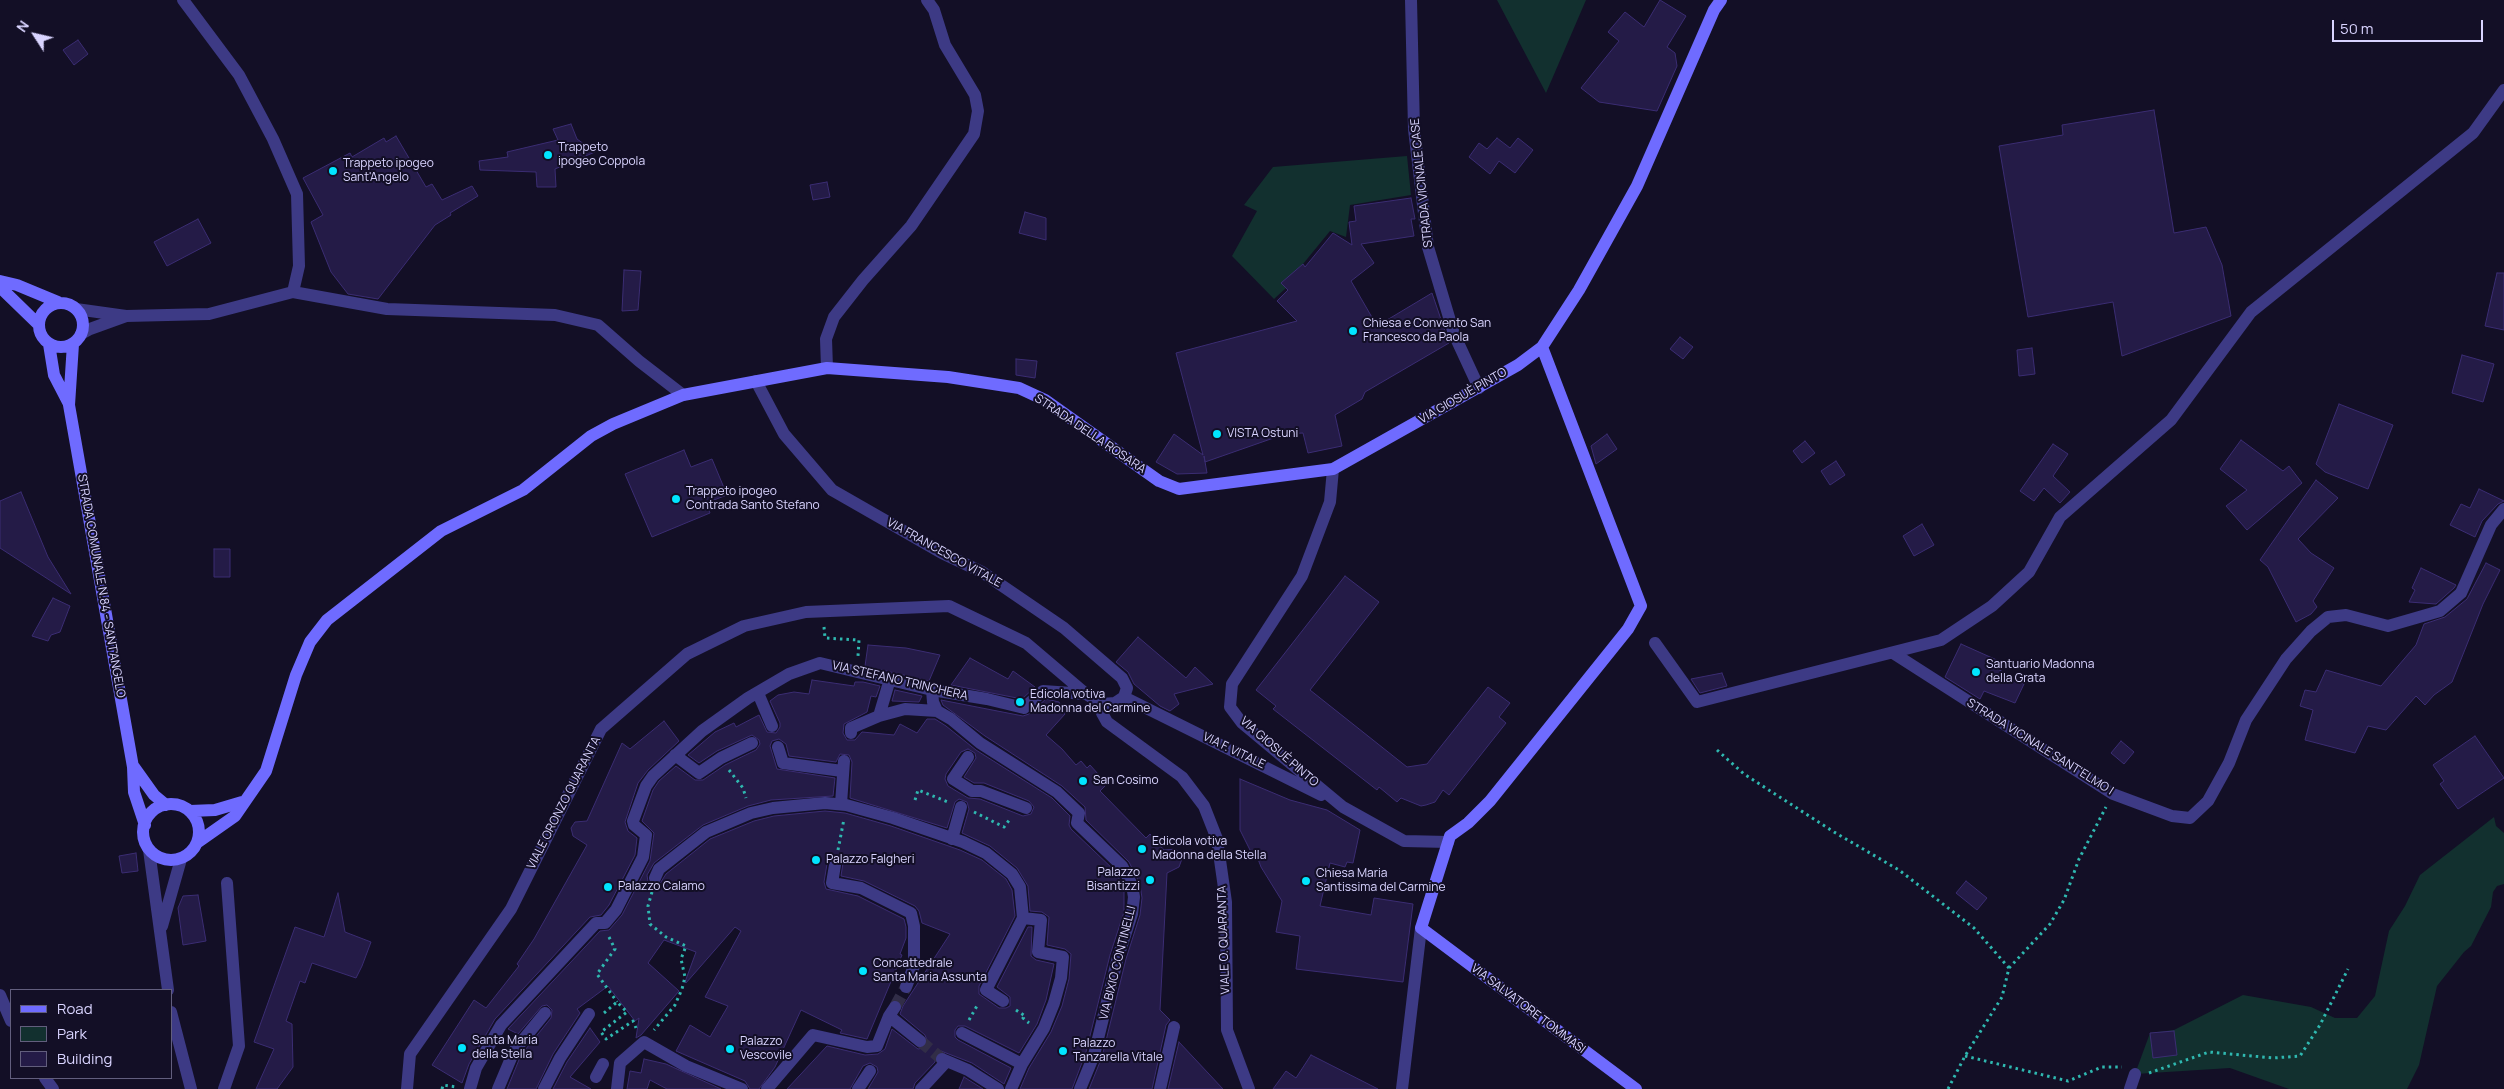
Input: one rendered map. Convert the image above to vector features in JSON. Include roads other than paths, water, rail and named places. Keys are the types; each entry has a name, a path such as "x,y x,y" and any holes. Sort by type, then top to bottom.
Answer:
{"street":[{"path":"183,0 239,74 298,194 299,266 293,292"},
{"path":"827,368 826,339 834,317 863,280 911,226 974,134 978,111 975,94 945,46 934,10 927,0"},
{"name":"STRADA VICINALE CASE","path":"1411,0 1414,129 1428,248 1454,334 1479,388"},
{"path":"1402,1089 1421,928 1450,836 1468,823 1490,801 1628,629 1641,606 1542,347 1579,290 1637,186 1714,10 1721,0"},
{"path":"1655,643 1697,702 1941,640 1992,606 2029,572 2060,517 2172,420 2251,312 2473,133 2504,90"},
{"path":"0,281 17,285 76,308 126,316 209,314 293,292 387,309 555,315 598,325 639,362 683,395"},
{"path":"0,287 39,325 43,339 48,344 60,348 90,329 126,316"},
{"path":"39,325 43,311 49,305 58,302"},
{"path":"76,308 84,322 77,339"},
{"name":"STRADA COMUNALE N.84 - SANT'ANGELO","path":"77,339 69,404 133,767 134,792 144,825"},
{"name":"STRADA COMUNALE N.84 - SANT'ANGELO","path":"48,344 54,375 69,404"},
{"name":"VIA GIOSUÈ PINTO","path":"1448,842 1404,841 1344,807 1242,723 1230,707 1232,684 1302,576 1330,502 1333,469 1479,388 1518,365 1542,347"},
{"name":"STRADA DELLA ROSARA","path":"198,842 235,816 242,802 252,794 266,771 296,675 310,642 327,620 441,531 496,506 523,490 591,436 613,424 683,395 827,368 948,376 1019,388 1046,400 1151,475 1179,489 1333,469"},
{"name":"VIA FRANCESCO VITALE","path":"756,381 784,434 832,490 942,553 982,572 1064,628 1122,678 1127,688 1124,697"},
{"name":"STRADA VICINALE SANT'ELMO I","path":"1893,653 2113,794 2172,816 2190,818 2208,801 2229,763 2246,720 2286,659 2311,631 2328,617 2346,615 2388,626 2440,611 2461,593 2491,525 2504,509"},
{"name":"VIALE ORONZO QUARANTA","path":"406,1089 410,1054 511,909 601,729 687,654 744,626 806,612 948,606 1026,643 1086,694"},
{"name":"VIA STEFANO TRINCHERA","path":"470,1089 476,1068 501,1025 596,923 605,923 616,910 628,883 643,857 646,835 634,825 633,821 646,786 653,776 702,731 748,698 789,674 820,662 932,690 986,699 1024,708 1043,691 1086,694"},
{"path":"879,716 890,678"},
{"path":"851,733 851,728 879,716 906,709 937,711 933,702 932,690"},
{"path":"758,693 772,726"},
{"path":"1086,694 1102,704 1115,703 1124,697"},
{"name":"VIA F. VITALE","path":"1124,697 1344,807"},
{"name":"VIALE O. QUARANTA","path":"1102,704 1102,713 1107,722 1182,777 1204,806 1214,831 1226,902 1226,1030 1249,1089"},
{"name":"VIA BIXIO CONTINELLI","path":"937,711 951,720 962,731 1057,792 1079,813 1077,823 1122,866 1132,884 1134,897 1132,914 1118,957 1094,1055 1080,1089"},
{"path":"675,755 699,773 721,758 752,743"},
{"path":"778,747 783,763 843,766 843,805"},
{"path":"968,757 953,779 972,791 981,791 1026,808"},
{"name":"STRADA COMUNALE N.84 - SANT'ANGELO","path":"133,767 154,796 166,805"},
{"path":"190,811 216,810 242,802"},
{"path":"655,878 659,869 706,832 751,814 773,808 825,803 843,805 952,839 986,853 1012,874 1020,887 1023,918 986,990 1003,1000"},
{"path":"149,850 158,857 167,860 181,858 193,850 198,842 198,822 190,811 179,805 166,805 154,810 144,825 144,840 149,850 168,989"},
{"path":"952,839 961,807"},
{"path":"160,938 165,909 181,858"},
{"path":"835,865 832,883 861,888 911,913 914,926 914,966 906,987"},
{"path":"224,1089 239,1046 227,883"},
{"path":"1011,1089 1054,1003 1061,978 1063,957 1038,952 1041,920 1023,918"},
{"name":"VIA SALVATORE TOMMASI","path":"1421,928 1636,1089"},
{"path":"0,995 10,1019"},
{"path":"767,1089 813,1035 868,1048 877,1046 892,1012 920,1041"},
{"path":"498,1089 514,1051 546,1013"},
{"path":"544,1089 560,1058 589,1014"},
{"path":"172,1016 191,1089"},
{"path":"1160,1089 1174,1027"},
{"path":"962,1033 1022,1064"},
{"path":"617,1089 620,1063 644,1042 680,1063 742,1089"},
{"path":"920,1089 944,1060 968,1070 998,1089"},
{"path":"596,1077 604,1064"},
{"path":"858,1089 870,1071"},
{"path":"2130,1089 2135,1074"}],"tunnel":[{"path":"895,1007 906,987"},
{"path":"920,1041 942,1059"}],"place":[{"name":"Trappeto ipogeo Coppola","path":"548,155"},
{"name":"Trappeto ipogeo Sant'Angelo","path":"333,171"},
{"name":"Chiesa e Convento San Francesco da Paola","path":"1353,331"},
{"name":"VISTA Ostuni","path":"1217,434"},
{"name":"Trappeto ipogeo Contrada Santo Stefano","path":"676,499"},
{"name":"Santuario Madonna della Grata","path":"1976,672"},
{"name":"Edicola votiva Madonna del Carmine","path":"1020,702"},
{"name":"San Cosimo","path":"1083,781"},
{"name":"Edicola votiva Madonna della Stella","path":"1142,849"},
{"name":"Palazzo Falgheri","path":"816,860"},
{"name":"Palazzo Bisantizzi","path":"1150,880"},
{"name":"Chiesa Maria Santissima del Carmine","path":"1306,881"},
{"name":"Palazzo Calamo","path":"608,887"},
{"name":"Concattedrale Santa Maria Assunta","path":"863,971"},
{"name":"Santa Maria della Stella","path":"462,1048"},
{"name":"Palazzo Vescovile","path":"730,1049"},
{"name":"Palazzo Tanzarella Vitale","path":"1063,1051"}]}
